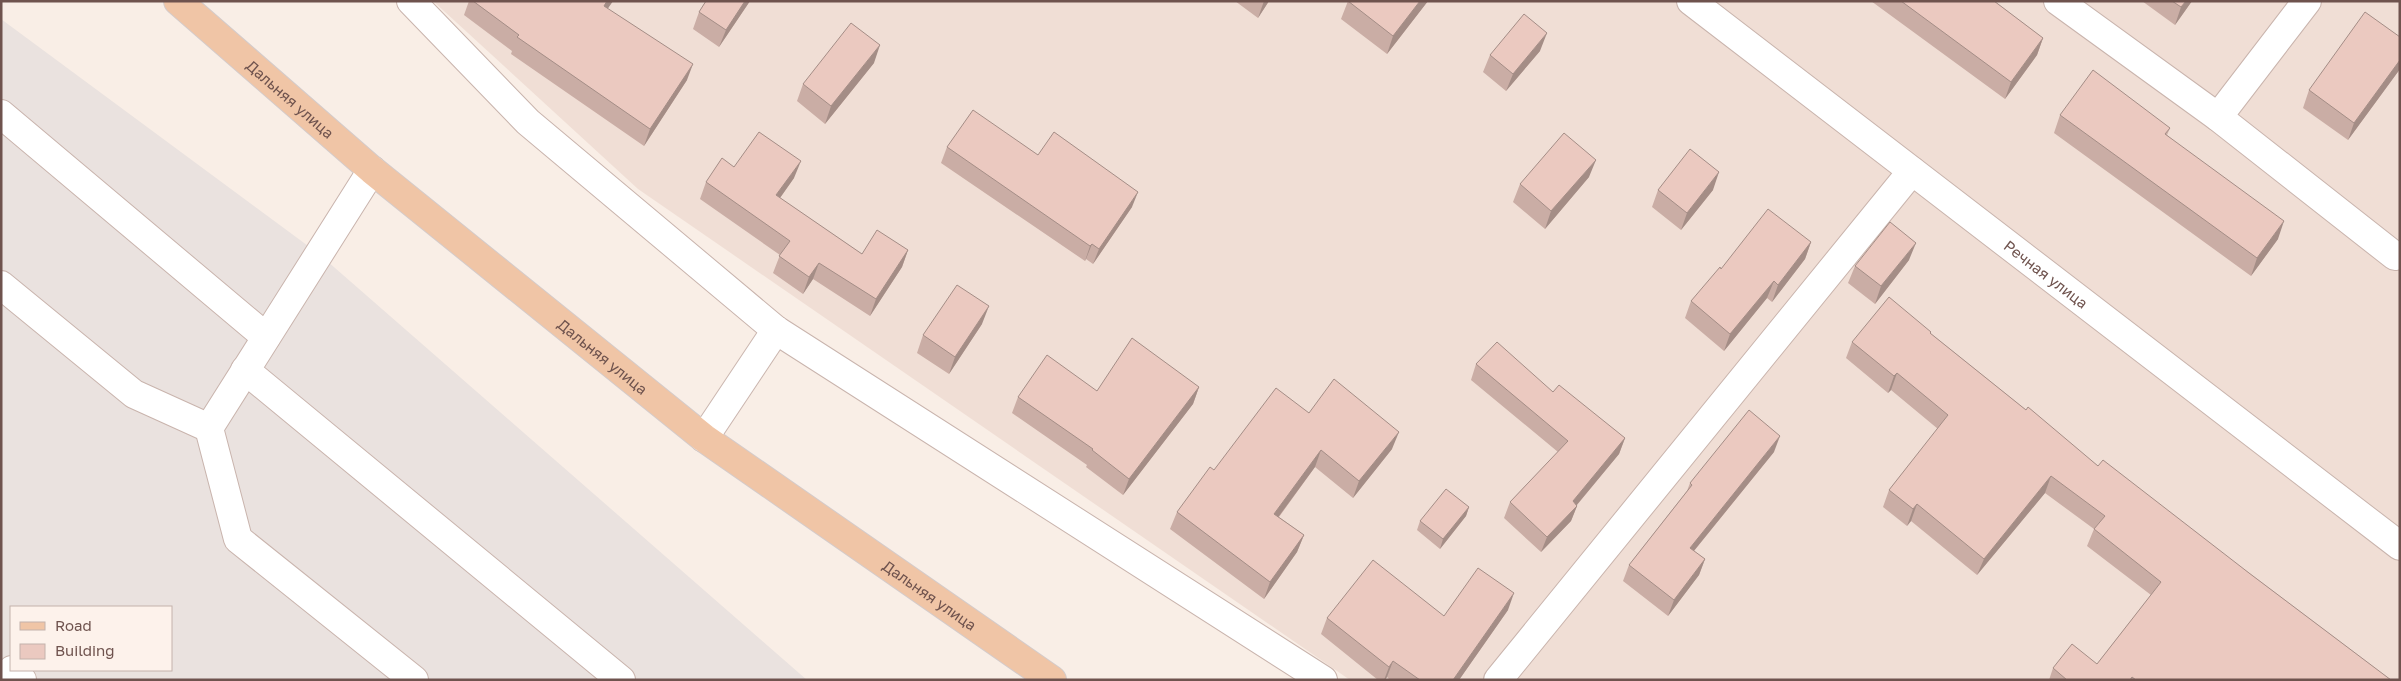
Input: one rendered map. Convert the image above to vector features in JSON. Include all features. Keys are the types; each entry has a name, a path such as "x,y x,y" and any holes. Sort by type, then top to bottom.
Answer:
{"main road":[{"name":"Дальняя улица","path":"178,1 372,170 704,438 1052,680"}],"street":[{"path":"411,1 528,122 776,330 1323,680"},
{"path":"2058,1 2218,117 2395,256"},
{"path":"2218,117 2307,1"},
{"name":"Речная улица","path":"1694,2 2400,546"},
{"path":"1,114 266,337"},
{"path":"372,170 209,428 238,539 414,680"},
{"path":"1498,680 1912,171"},
{"path":"1,285 134,394 209,428"},
{"path":"704,438 776,330"},
{"path":"245,370 621,680"}],"shaded area":[{"path":"433,1 2400,1 2400,680 1350,680 638,189"},
{"path":"1,19 319,254 807,680 1,680"}],"building":[{"path":"473,1 607,1 604,6 693,64 650,129 517,37 519,35"},
{"path":"706,1 745,1 726,30 699,12"},
{"path":"1348,1 1420,1 1393,36"},
{"path":"1901,1 1994,1 2043,38 2011,82"},
{"path":"2172,1 2186,1 2181,7"},
{"path":"2365,12 2400,37 2400,60 2354,123 2309,90"},
{"path":"1524,14 1547,33 1513,74 1490,55"},
{"path":"851,23 880,45 831,106 803,84"},
{"path":"2093,70 2170,128 2165,134 2284,221 2257,258 2060,115"},
{"path":"973,110 1038,155 1054,132 1138,192 1099,249 1092,244 1090,246 947,147"},
{"path":"759,132 801,161 776,195 862,254 877,230 908,250 876,299 819,263 809,277 779,256 790,241 706,182 722,158 734,167"},
{"path":"1564,133 1596,160 1551,211 1520,184"},
{"path":"1690,149 1719,172 1687,213 1658,190"},
{"path":"1768,209 1811,242 1778,285 1774,281 1730,334 1691,301 1720,267 1721,269"},
{"path":"1890,222 1916,243 1881,286 1855,266"},
{"path":"957,285 989,306 955,357 923,335"},
{"path":"1889,297 1930,333 2026,410 2028,407 2098,466 2103,460 2391,680 2136,680 2132,677 2130,680 2067,680 2053,668 2072,644 2097,664 2161,582 2094,529 2105,516 2051,476 1984,559 1917,504 1913,509 1889,490 1948,415 1897,373 1894,376 1852,342"},
{"path":"1132,338 1199,387 1129,479 1093,449 1018,397 1047,355 1097,391"},
{"path":"1497,342 1553,392 1559,385 1625,438 1573,501 1577,506 1547,537 1510,502 1568,441 1476,364"},
{"path":"1334,379 1399,432 1359,481 1321,450 1274,514 1304,535 1270,582 1177,512 1210,467 1214,470 1276,388 1309,413"},
{"path":"1749,410 1780,436 1690,548 1705,559 1674,600 1629,565 1692,485 1690,483"},
{"path":"1446,489 1469,507 1443,539 1420,521"},
{"path":"1373,560 1444,616 1478,568 1514,593 1453,680 1420,680 1393,661 1389,667 1327,618"}]}
